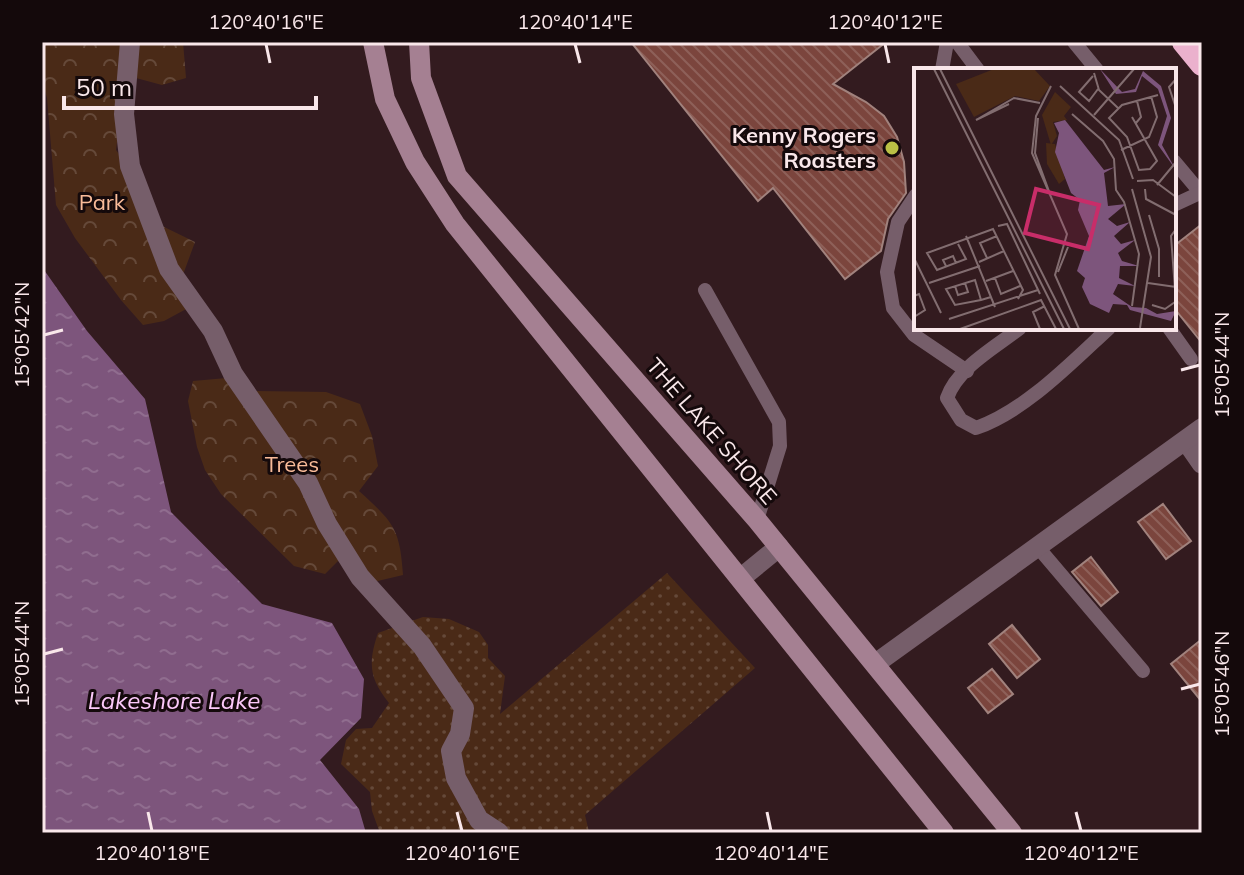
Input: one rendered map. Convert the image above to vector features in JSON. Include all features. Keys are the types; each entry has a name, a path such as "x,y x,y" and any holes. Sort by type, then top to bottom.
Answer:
{"highway":[{"path":"1184,42 1202,64"}],"street":[{"path":"130,42 124,114 130,166 169,269 213,331 233,374 308,483 327,524 360,577 422,646 464,708 460,734 451,751 456,778 479,820 499,833"},
{"path":"373,42 385,99 415,162 455,224 944,833"},
{"name":"THE LAKE SHORE","path":"419,42 421,78 457,176 757,520 1012,833"},
{"path":"875,664 1194,434 1202,464"},
{"path":"741,578 779,547"}],"lane":[{"path":"942,68 947,42"},
{"path":"957,42 976,68"},
{"path":"1074,42 1095,68"},
{"path":"1176,163 1201,192 1176,204"},
{"path":"914,198 898,222 887,272 893,308 914,335 967,371"},
{"path":"705,290 779,422 780,446 757,520"},
{"path":"1018,330 951,387 947,398 961,420 976,428 995,421 1021,404 1107,330"},
{"path":"1170,330 1191,359"},
{"path":"1036,545 1143,671"}],"green space":[{"name":"Park","path":"42,42 183,42 186,78 162,85 125,75 116,150 139,182 158,224 195,242 181,280 188,308 164,321 143,325 75,238 56,205 47,98 42,81"},
{"name":"Trees","path":"227,378 252,391 326,392 360,404 372,436 378,466 359,491 393,527 400,546 403,575 369,583 338,561 325,574 294,566 221,494 205,470 188,401 193,381"},
{"path":"667,573 755,668 585,815 589,832 615,833 380,833 372,811 370,792 341,764 346,740 356,729 372,728 389,703 377,686 372,670 378,633 423,617 449,619 479,632 488,645 488,658 505,676 500,714"}],"water":[{"name":"Lakeshore Lake","path":"42,267 87,331 145,399 171,512 262,604 332,623 364,679 361,718 320,760 359,809 366,833 42,833"}],"building":[{"path":"631,42 886,42 833,84 884,116 897,137 904,162 906,193 888,219 881,251 845,279 773,188 758,201"},
{"path":"1202,224 1202,343 1176,310 1176,244"},
{"path":"1163,504 1191,541 1166,559 1138,522"},
{"path":"1091,557 1118,592 1101,606 1072,572"},
{"path":"1012,625 1040,659 1017,678 989,644"},
{"path":"1202,639 1202,702 1171,664"},
{"path":"992,669 1013,694 988,713 968,688"}],"place":[{"name":"Kenny Rogers Roasters","path":"892,148"}]}
